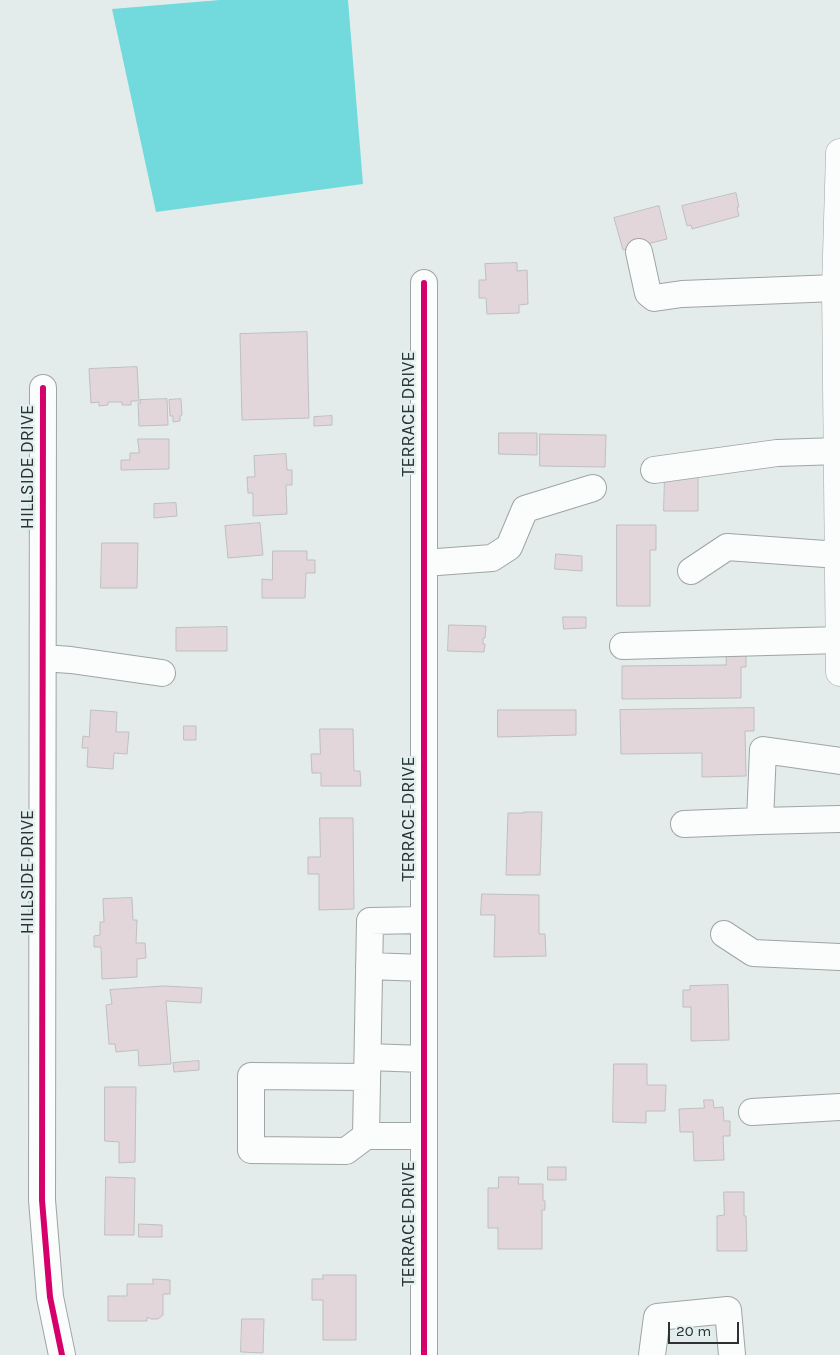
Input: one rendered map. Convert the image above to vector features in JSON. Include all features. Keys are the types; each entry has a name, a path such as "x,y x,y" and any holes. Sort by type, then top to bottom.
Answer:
{"main road":[{"path":"840,153 836,288 840,672"}],"street":[{"path":"639,252 648,293 654,298 682,294 836,288"},
{"name":"TERRACE DRIVE","path":"424,283 424,1355"},
{"name":"HILLSIDE DRIVE","path":"43,388 42,1200 50,1297 62,1355"},
{"path":"654,470 778,452 838,451"},
{"path":"424,563 492,558 509,547 525,509 594,488"},
{"path":"691,571 727,547 839,555"},
{"path":"623,646 840,640"},
{"path":"43,658 71,660 162,673"},
{"path":"760,821 763,750 840,761"},
{"path":"684,824 840,819"},
{"path":"366,1136 370,921 424,920"},
{"path":"724,934 752,953 840,956"},
{"path":"369,966 424,968"},
{"path":"423,1059 367,1067 251,1076 250,1150 346,1151 366,1136 423,1136"},
{"path":"752,1112 840,1107"},
{"path":"652,1355 657,1317 728,1310 732,1355"}],"water":[{"path":"220,0 348,0 363,184 156,212 112,9"}],"building":[{"path":"736,193 739,216 692,229 691,225 687,226 682,206"},
{"path":"659,206 667,239 623,250 614,218"},
{"path":"517,263 517,271 527,270 528,304 519,305 519,313 487,314 486,298 479,298 479,280 486,280 485,264"},
{"path":"307,332 309,418 242,420 240,334"},
{"path":"137,367 139,401 131,401 131,405 122,405 122,402 108,402 108,405 99,406 99,402 91,403 89,369"},
{"path":"167,399 168,425 139,426 138,403 141,403 140,400"},
{"path":"181,399 182,415 180,416 180,421 173,422 173,416 170,416 169,400"},
{"path":"332,416 332,425 314,426 314,417"},
{"path":"499,433 537,433 537,455 499,454"},
{"path":"540,434 606,435 605,467 540,466"},
{"path":"138,439 169,439 169,469 121,470 121,460 130,460 130,453 139,453"},
{"path":"286,454 287,470 292,470 292,485 286,485 287,514 253,516 253,493 248,493 247,477 255,477 254,456"},
{"path":"665,475 698,475 698,511 664,511"},
{"path":"176,503 177,516 154,518 154,504"},
{"path":"260,523 263,555 228,558 225,526"},
{"path":"617,525 656,525 656,550 650,550 650,606 617,606"},
{"path":"102,543 138,543 137,588 101,588"},
{"path":"273,551 307,551 307,560 315,560 315,573 306,573 305,598 262,598 262,579 272,580"},
{"path":"556,554 582,556 582,571 555,569"},
{"path":"563,617 586,617 586,628 564,629"},
{"path":"449,625 486,626 485,638 483,638 483,644 485,644 484,652 448,651"},
{"path":"227,627 227,651 176,651 176,628"},
{"path":"726,650 746,650 746,667 741,667 741,698 622,699 622,666 726,665"},
{"path":"754,708 754,731 745,731 746,776 702,777 702,753 621,754 620,710"},
{"path":"91,710 117,712 116,732 129,732 127,754 114,753 113,769 87,767 88,748 82,748 83,736 89,737"},
{"path":"498,710 576,710 576,735 498,737"},
{"path":"184,726 196,726 196,740 184,740"},
{"path":"320,729 353,729 354,771 360,771 361,786 321,786 321,773 312,773 311,754 320,754"},
{"path":"542,812 540,875 506,875 508,813"},
{"path":"320,818 353,818 354,909 319,910 319,874 308,874 308,857 320,857"},
{"path":"482,894 539,895 539,934 545,934 546,956 494,957 495,915 481,915"},
{"path":"132,898 133,920 137,920 136,943 145,943 146,958 137,959 137,977 102,979 101,947 94,947 94,936 100,935 100,922 104,922 103,899"},
{"path":"728,985 729,1040 691,1041 691,1007 683,1007 683,990 690,990 690,986"},
{"path":"164,986 202,988 201,1003 166,1001 171,1064 139,1066 138,1050 116,1052 115,1044 109,1044 106,1005 112,1004 110,990"},
{"path":"199,1061 199,1070 174,1072 173,1063"},
{"path":"614,1064 647,1064 647,1085 666,1085 665,1111 646,1111 646,1123 613,1122"},
{"path":"105,1087 136,1087 135,1162 119,1163 119,1142 105,1141"},
{"path":"704,1100 713,1100 714,1108 723,1107 724,1121 730,1121 730,1136 723,1136 724,1160 694,1161 693,1132 680,1132 679,1109 704,1108"},
{"path":"548,1167 566,1167 566,1180 548,1180"},
{"path":"106,1177 135,1178 134,1235 105,1235"},
{"path":"499,1177 519,1177 518,1184 543,1184 545,1210 542,1210 542,1249 498,1249 498,1228 488,1228 488,1188 498,1188"},
{"path":"724,1192 744,1192 747,1251 717,1251 717,1216 724,1215"},
{"path":"139,1224 162,1225 162,1237 139,1237"},
{"path":"323,1275 356,1275 356,1340 323,1340 323,1300 312,1300 312,1279 323,1279"},
{"path":"153,1279 170,1280 170,1294 163,1294 163,1315 158,1319 147,1317 147,1321 108,1321 108,1296 127,1296 127,1284 153,1284"},
{"path":"242,1319 264,1319 263,1353 241,1352"}],"cycle path":[{"path":"424,283 424,1355"},
{"path":"43,388 42,1200 50,1297 62,1355"}]}
